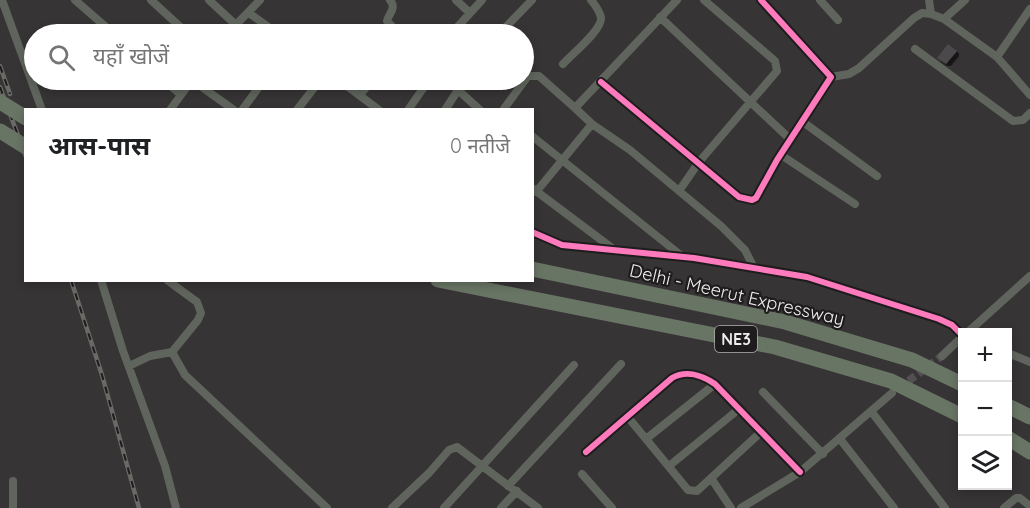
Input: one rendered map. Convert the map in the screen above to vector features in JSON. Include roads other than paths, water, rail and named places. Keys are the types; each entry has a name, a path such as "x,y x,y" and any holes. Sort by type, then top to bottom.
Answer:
{"highway":[{"path":"0,102 24,117"},
{"path":"0,131 24,146"},
{"name":"Delhi - Meerut Expressway","path":"536,270 785,322 912,360 959,382"},
{"name":"NE3","path":"448,282 775,347 891,381 958,414"},
{"path":"1012,408 1030,417"},
{"path":"1012,441 1030,453"}],"street":[{"path":"13,0 3,4 24,61"},
{"path":"75,0 103,24"},
{"path":"151,0 177,24"},
{"path":"209,0 235,24"},
{"path":"237,24 260,0"},
{"path":"456,0 470,13"},
{"path":"460,24 482,0"},
{"path":"509,24 532,0"},
{"path":"563,64 596,31 600,24 599,13 591,0"},
{"path":"575,108 677,0"},
{"path":"679,191 699,162 777,71 775,61 704,0"},
{"path":"761,0 831,77"},
{"path":"820,0 838,20"},
{"path":"929,0 932,14"},
{"path":"944,19 965,0"},
{"path":"390,24 387,21 393,11 394,2"},
{"path":"997,57 1030,9"},
{"path":"249,13 264,24"},
{"path":"601,82 739,197 752,200 756,198 781,154 831,77 849,74 922,13 944,19 997,57 1030,95"},
{"path":"660,17 791,140"},
{"path":"915,49 1013,122 1023,120 1030,113"},
{"path":"534,76 539,76 592,124 630,150 730,234 745,250 754,268"},
{"path":"35,90 41,108"},
{"path":"175,90 181,95"},
{"path":"171,108 185,90"},
{"path":"206,90 231,108"},
{"path":"244,108 257,90"},
{"path":"299,108 312,90"},
{"path":"353,90 376,108"},
{"path":"360,95 364,90"},
{"path":"409,108 422,90"},
{"path":"446,108 455,90"},
{"path":"462,90 478,108"},
{"path":"504,108 518,90"},
{"path":"802,122 877,176"},
{"path":"592,124 534,190 616,251"},
{"path":"534,137 683,257"},
{"path":"781,154 855,204"},
{"path":"534,233 562,245 683,257 807,278 925,314 952,325 958,331"},
{"path":"973,328 1030,276"},
{"path":"102,282 165,466 176,508"},
{"path":"129,366 150,356 172,352 198,320 201,308 197,302 170,282"},
{"path":"942,356 958,341"},
{"path":"172,352 185,375 327,508"},
{"path":"1012,354 1030,362"},
{"path":"508,486 621,364"},
{"path":"444,508 574,365"},
{"path":"586,452 672,378 684,373 698,376 715,384 800,472"},
{"path":"646,439 715,384"},
{"path":"763,392 823,454"},
{"path":"741,508 800,472 892,393"},
{"path":"669,466 740,409"},
{"path":"871,411 945,508"},
{"path":"627,416 692,492 697,491 762,432"},
{"path":"840,439 894,508"},
{"path":"392,508 453,447 463,450 482,467 538,508"},
{"path":"582,474 607,506"},
{"path":"711,478 730,508"},
{"path":"13,481 14,508"},
{"path":"501,508 517,491"},
{"path":"1004,508 1016,498 1020,498 1030,506"}],"tunnel":[{"path":"899,388 942,356"}],"railway":[{"path":"0,66 10,94"},
{"path":"0,87 24,152"},
{"path":"72,282 102,375 139,508"}]}
